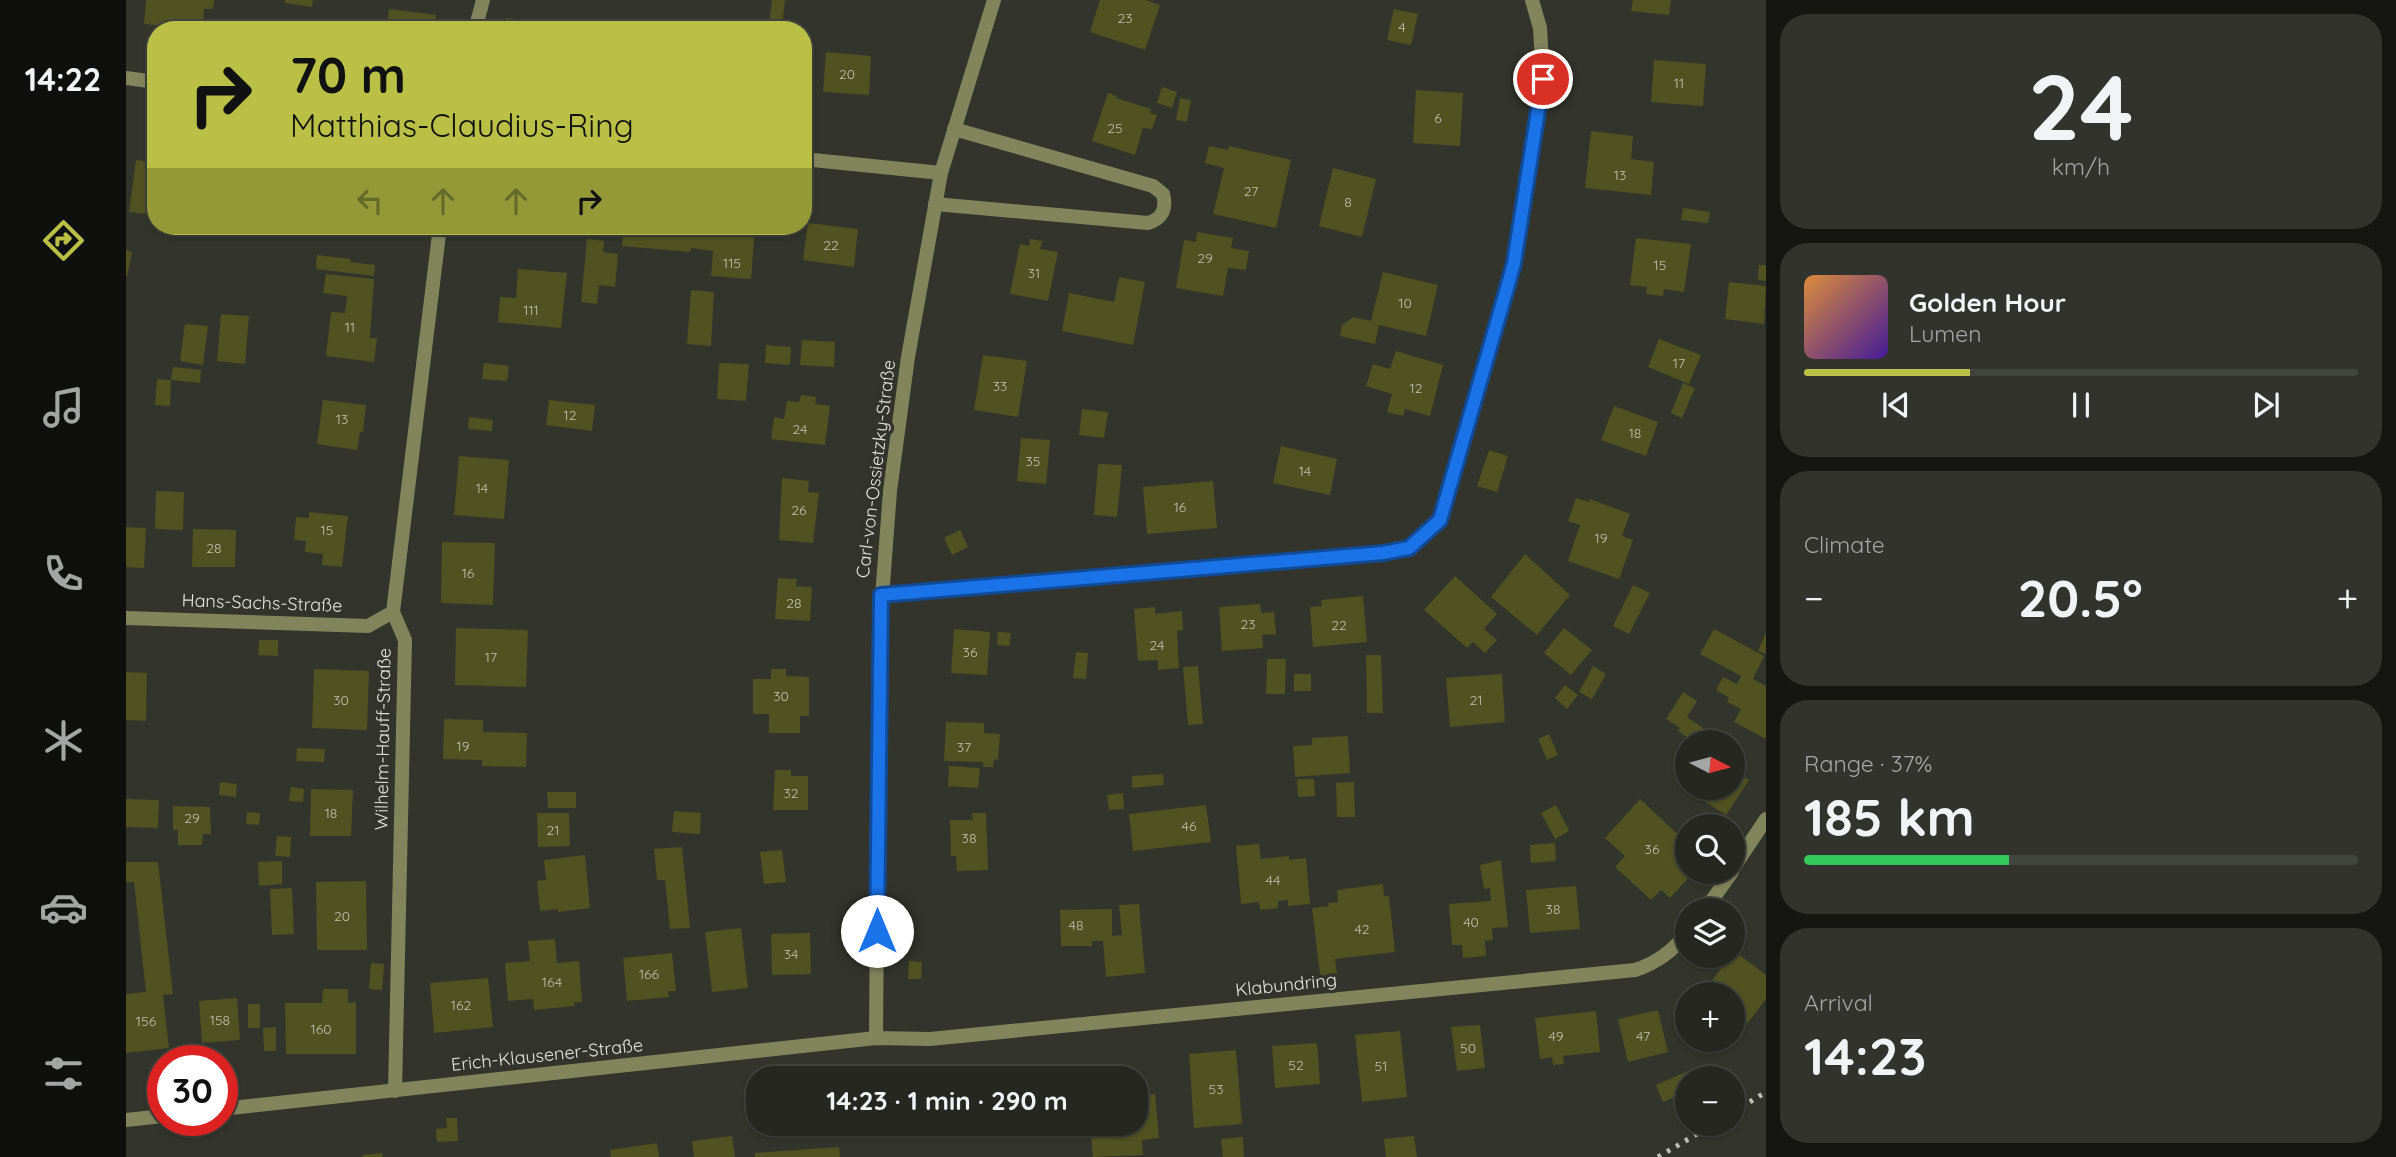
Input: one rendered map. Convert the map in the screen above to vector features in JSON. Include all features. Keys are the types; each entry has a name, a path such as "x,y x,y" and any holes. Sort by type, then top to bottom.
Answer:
{"street":[{"path":"477,21 483,0"},
{"name":"Carl-von-Ossietzky-Straße","path":"876,1038 881,595 890,491 908,357 941,173 994,0"},
{"path":"881,595 1383,553 1409,548 1440,520 1514,263 1543,79 1540,28 1532,0"},
{"path":"126,78 147,81"},
{"path":"935,204 1148,223 1156,221 1164,209 1163,194 1153,186 954,129"},
{"path":"812,160 941,173"},
{"name":"Wilhelm-Hauff-Straße","path":"395,1091 405,640 393,612 439,235"},
{"name":"Hans-Sachs-Straße","path":"126,618 368,626 393,612"},
{"path":"1745,851 1766,819"},
{"name":"Klabundring","path":"876,1038 930,1039 1635,970 1650,965 1675,949"},
{"name":"Erich-Klausener-Straße","path":"238,1107 876,1038"},
{"path":"126,1120 147,1118"}],"building":[{"path":"146,0 214,0 213,9 204,9 203,21 147,21 147,24 144,24"},
{"path":"285,0 313,0 312,7 285,3"},
{"path":"772,0 785,0 783,21 769,21"},
{"path":"1100,0 1146,0 1160,5 1145,50 1090,32"},
{"path":"1633,0 1671,0 1669,15 1631,11"},
{"path":"389,9 436,15 435,21 387,21"},
{"path":"1394,9 1418,14 1411,45 1387,40"},
{"path":"506,18 539,21 506,21"},
{"path":"826,52 871,56 869,95 823,92"},
{"path":"1654,60 1706,64 1703,106 1651,102"},
{"path":"1162,87 1177,92 1172,108 1157,103"},
{"path":"1416,90 1463,93 1460,146 1413,143"},
{"path":"1108,93 1151,109 1150,113 1157,115 1152,129 1143,128 1135,155 1092,141"},
{"path":"1180,98 1191,100 1187,122 1176,120"},
{"path":"1591,131 1633,136 1631,159 1654,162 1651,195 1585,188"},
{"path":"1209,146 1228,150 1229,146 1291,160 1276,228 1213,214 1224,168 1205,163"},
{"path":"136,160 147,162 147,214 129,212"},
{"path":"1333,168 1376,179 1362,237 1319,226"},
{"path":"1683,208 1710,212 1708,223 1681,220"},
{"path":"812,223 858,229 854,267 803,260 806,235 812,235"},
{"path":"1197,232 1233,238 1231,248 1249,251 1246,270 1228,268 1223,296 1176,288 1184,240 1196,242"},
{"path":"623,235 754,235 751,279 711,276 713,251 691,248 690,252 622,246"},
{"path":"1636,238 1691,244 1684,292 1664,289 1663,296 1646,294 1647,287 1630,285"},
{"path":"587,239 604,241 603,252 618,254 615,287 599,285 597,304 581,302"},
{"path":"1030,239 1042,241 1040,249 1058,252 1048,301 1010,294 1020,244 1029,246"},
{"path":"126,250 132,252 127,277 126,276"},
{"path":"317,255 375,265 374,276 316,269"},
{"path":"1759,265 1766,265 1766,281 1758,280"},
{"path":"518,269 567,273 561,328 498,322 500,297 516,298"},
{"path":"1383,272 1438,285 1426,336 1379,325 1375,344 1340,336 1342,325 1353,317 1371,321"},
{"path":"326,274 374,279 370,338 377,338 374,362 326,356 331,312 345,313 347,296 323,293"},
{"path":"1119,277 1145,282 1133,345 1062,331 1069,293 1114,302"},
{"path":"1729,282 1766,286 1764,324 1725,319"},
{"path":"691,290 714,292 711,346 687,344"},
{"path":"221,314 249,316 245,364 217,361"},
{"path":"185,324 208,326 203,365 180,361"},
{"path":"1659,339 1701,355 1689,384 1648,367"},
{"path":"802,340 835,342 834,367 800,365"},
{"path":"766,345 791,347 790,365 765,363"},
{"path":"1396,351 1443,365 1430,416 1405,409 1403,416 1387,412 1392,394 1366,386 1373,364 1390,369"},
{"path":"983,355 1027,361 1018,417 974,410"},
{"path":"484,363 509,366 507,381 482,379"},
{"path":"719,363 749,364 746,401 717,399"},
{"path":"173,367 201,370 200,383 171,380"},
{"path":"157,379 171,380 170,406 155,405"},
{"path":"1683,383 1695,388 1682,418 1671,413"},
{"path":"801,395 816,397 815,404 830,406 825,445 771,439 774,417 784,419 787,401 799,402"},
{"path":"323,400 366,405 363,432 360,432 357,450 317,444"},
{"path":"549,400 595,405 592,431 546,425"},
{"path":"1614,406 1658,422 1646,456 1601,440"},
{"path":"1082,409 1108,412 1104,438 1079,435"},
{"path":"469,417 493,420 492,431 468,429"},
{"path":"1021,438 1050,440 1046,484 1017,481"},
{"path":"1281,446 1337,459 1330,495 1273,483"},
{"path":"1489,450 1508,456 1497,492 1477,486"},
{"path":"459,456 509,460 504,519 454,515"},
{"path":"1098,464 1122,465 1117,517 1094,515"},
{"path":"782,478 809,481 808,492 819,493 813,543 779,540"},
{"path":"1213,481 1217,528 1147,534 1143,487"},
{"path":"156,491 184,492 183,530 155,529"},
{"path":"1576,498 1589,502 1590,499 1630,514 1622,536 1633,540 1619,579 1568,561 1580,525 1568,521"},
{"path":"309,512 348,516 342,567 322,565 323,554 305,552 306,541 294,540 296,517 309,518"},
{"path":"126,527 146,528 144,568 126,567"},
{"path":"193,529 236,530 235,567 192,567"},
{"path":"960,530 968,547 952,555 944,538"},
{"path":"442,542 495,543 493,605 441,603"},
{"path":"1525,554 1570,595 1537,635 1491,597"},
{"path":"1455,576 1497,614 1484,629 1497,640 1485,653 1473,642 1467,648 1424,610"},
{"path":"778,578 797,579 796,586 812,587 810,621 775,619"},
{"path":"1633,585 1650,593 1629,634 1613,626"},
{"path":"1363,596 1367,642 1313,647 1310,607 1322,606 1321,600"},
{"path":"1260,604 1261,613 1274,612 1276,634 1262,635 1263,648 1222,651 1219,607"},
{"path":"1155,607 1155,614 1182,611 1183,630 1177,631 1179,668 1158,670 1158,660 1138,661 1134,609"},
{"path":"456,628 528,630 526,687 455,685"},
{"path":"1564,628 1592,650 1571,675 1544,653"},
{"path":"954,629 990,632 987,675 951,673"},
{"path":"1714,629 1764,656 1753,679 1766,686 1766,739 1734,722 1741,709 1727,702 1729,698 1716,690 1723,677 1737,684 1741,676 1700,654"},
{"path":"998,632 1011,633 1009,646 997,645"},
{"path":"1766,632 1766,654 1758,651"},
{"path":"259,640 278,640 278,656 258,655"},
{"path":"1076,652 1088,653 1086,679 1073,678"},
{"path":"1366,655 1381,655 1383,713 1367,713"},
{"path":"1267,659 1286,659 1285,694 1266,694"},
{"path":"1198,666 1203,724 1188,725 1183,667"},
{"path":"1593,666 1606,674 1592,699 1579,692"},
{"path":"314,669 369,671 367,730 312,728"},
{"path":"771,669 786,669 786,676 809,677 809,716 800,716 800,733 769,733 769,714 753,714 753,679 771,679"},
{"path":"126,672 147,673 146,721 126,720"},
{"path":"1294,674 1311,674 1311,691 1294,691"},
{"path":"1502,674 1505,722 1450,727 1446,678"},
{"path":"1565,685 1578,695 1567,709 1555,698"},
{"path":"1683,692 1697,701 1687,717 1706,730 1679,730 1680,728 1666,719"},
{"path":"444,719 483,720 483,732 527,733 526,767 482,766 482,760 443,759"},
{"path":"946,722 984,723 984,733 1000,734 998,760 994,759 993,767 983,767 983,762 944,761"},
{"path":"1549,734 1558,755 1547,760 1538,739"},
{"path":"1348,736 1350,773 1295,777 1293,746 1312,745 1312,738"},
{"path":"297,748 325,749 324,762 296,761"},
{"path":"949,766 980,768 978,788 948,786"},
{"path":"775,770 791,770 791,776 808,776 808,810 773,810"},
{"path":"1163,774 1164,785 1132,788 1132,776"},
{"path":"1297,779 1314,779 1315,796 1298,797"},
{"path":"220,782 237,784 236,797 219,795"},
{"path":"1354,782 1355,817 1337,817 1336,783"},
{"path":"291,787 304,789 303,802 289,801"},
{"path":"311,789 353,790 351,836 310,836"},
{"path":"547,792 576,792 576,808 548,808"},
{"path":"1123,793 1124,809 1109,810 1107,795"},
{"path":"126,799 159,800 158,828 126,827"},
{"path":"1640,799 1675,832 1675,884 1683,884 1670,898 1661,890 1651,900 1615,867 1625,856 1605,838"},
{"path":"1703,800 1736,800 1724,814"},
{"path":"1206,805 1211,842 1133,851 1129,814"},
{"path":"1556,805 1569,831 1555,839 1541,813"},
{"path":"173,806 210,807 211,834 203,834 202,845 178,845 178,830 173,830"},
{"path":"674,811 701,813 700,834 672,832"},
{"path":"247,812 260,813 259,825 246,824"},
{"path":"537,813 569,813 570,846 538,847"},
{"path":"972,813 986,813 988,870 957,871 956,856 951,856 950,820 973,820"},
{"path":"277,836 291,837 290,857 275,856"},
{"path":"1555,843 1556,861 1531,863 1530,845"},
{"path":"1259,844 1261,859 1289,856 1289,860 1306,858 1310,904 1288,906 1288,900 1278,901 1278,908 1260,910 1259,902 1241,904 1236,846"},
{"path":"682,847 690,928 670,929 665,880 657,880 654,849"},
{"path":"782,850 786,882 764,884 760,852"},
{"path":"585,855 590,908 540,911 537,881 546,880 544,860"},
{"path":"1501,860 1508,927 1492,928 1493,940 1485,941 1486,956 1463,958 1462,945 1452,945 1449,904 1491,901 1490,888 1484,889 1480,865"},
{"path":"282,861 282,884 259,886 258,862"},
{"path":"126,862 158,862 173,994 163,995 169,1045 147,1045 147,1051 126,1053 126,994 146,992 134,882 126,882"},
{"path":"366,881 367,950 317,950 316,882"},
{"path":"1383,884 1384,896 1389,896 1395,952 1335,959 1338,982 1321,984 1312,908 1338,902 1337,890"},
{"path":"1576,886 1580,929 1530,933 1526,890"},
{"path":"292,888 294,934 272,935 270,889"},
{"path":"1139,904 1145,973 1106,977 1103,941 1092,941 1092,946 1061,946 1060,910 1112,909 1112,936 1122,935 1119,905"},
{"path":"741,928 748,988 712,992 705,932"},
{"path":"810,933 811,974 772,975 771,934"},
{"path":"555,939 557,963 579,961 582,1002 574,1002 575,1006 534,1010 533,999 508,1001 505,963 530,961 528,941"},
{"path":"672,953 676,991 668,991 669,997 627,1001 623,958"},
{"path":"1745,959 1766,975 1766,999 1748,1023 1745,1021 1745,982 1711,982 1721,968 1745,968"},
{"path":"909,961 922,962 921,979 908,979"},
{"path":"371,963 384,964 382,990 369,989"},
{"path":"488,978 493,1027 434,1033 430,983"},
{"path":"323,989 348,989 348,1003 356,1002 356,1054 286,1054 285,1003 322,1003"},
{"path":"237,998 240,1040 202,1043 199,1001"},
{"path":"248,1004 260,1004 260,1028 248,1028"},
{"path":"1658,1010 1668,1052 1628,1062 1618,1019"},
{"path":"1596,1011 1600,1052 1563,1056 1564,1064 1553,1065 1552,1057 1540,1059 1535,1018"},
{"path":"1480,1025 1485,1068 1457,1071 1451,1027"},
{"path":"276,1027 276,1051 264,1051 263,1028"},
{"path":"1400,1031 1407,1097 1362,1102 1355,1035"},
{"path":"1317,1043 1320,1084 1275,1088 1272,1046"},
{"path":"1236,1050 1242,1124 1194,1128 1189,1054"},
{"path":"1675,1077 1675,1096 1663,1102 1656,1085"},
{"path":"1155,1094 1159,1138 1142,1140 1143,1155 1093,1157 1091,1136 1148,1136 1148,1095"},
{"path":"446,1118 457,1118 458,1141 437,1142 436,1129 447,1128"},
{"path":"732,1136 735,1157 694,1157 692,1141"},
{"path":"1414,1136 1417,1157 1386,1157 1384,1139"},
{"path":"1243,1137 1244,1157 1223,1157 1221,1139"},
{"path":"657,1143 659,1157 611,1157 610,1150"},
{"path":"839,1147 840,1157 755,1157 755,1153"},
{"path":"382,1153 383,1157 363,1157 363,1155"}],"railway":[{"path":"1745,1105 1766,1092"},
{"path":"1658,1157 1694,1136"}],"route":[{"path":"877,931 881,595 1383,553 1409,548 1440,520 1507,288 1514,263 1543,79"}]}
